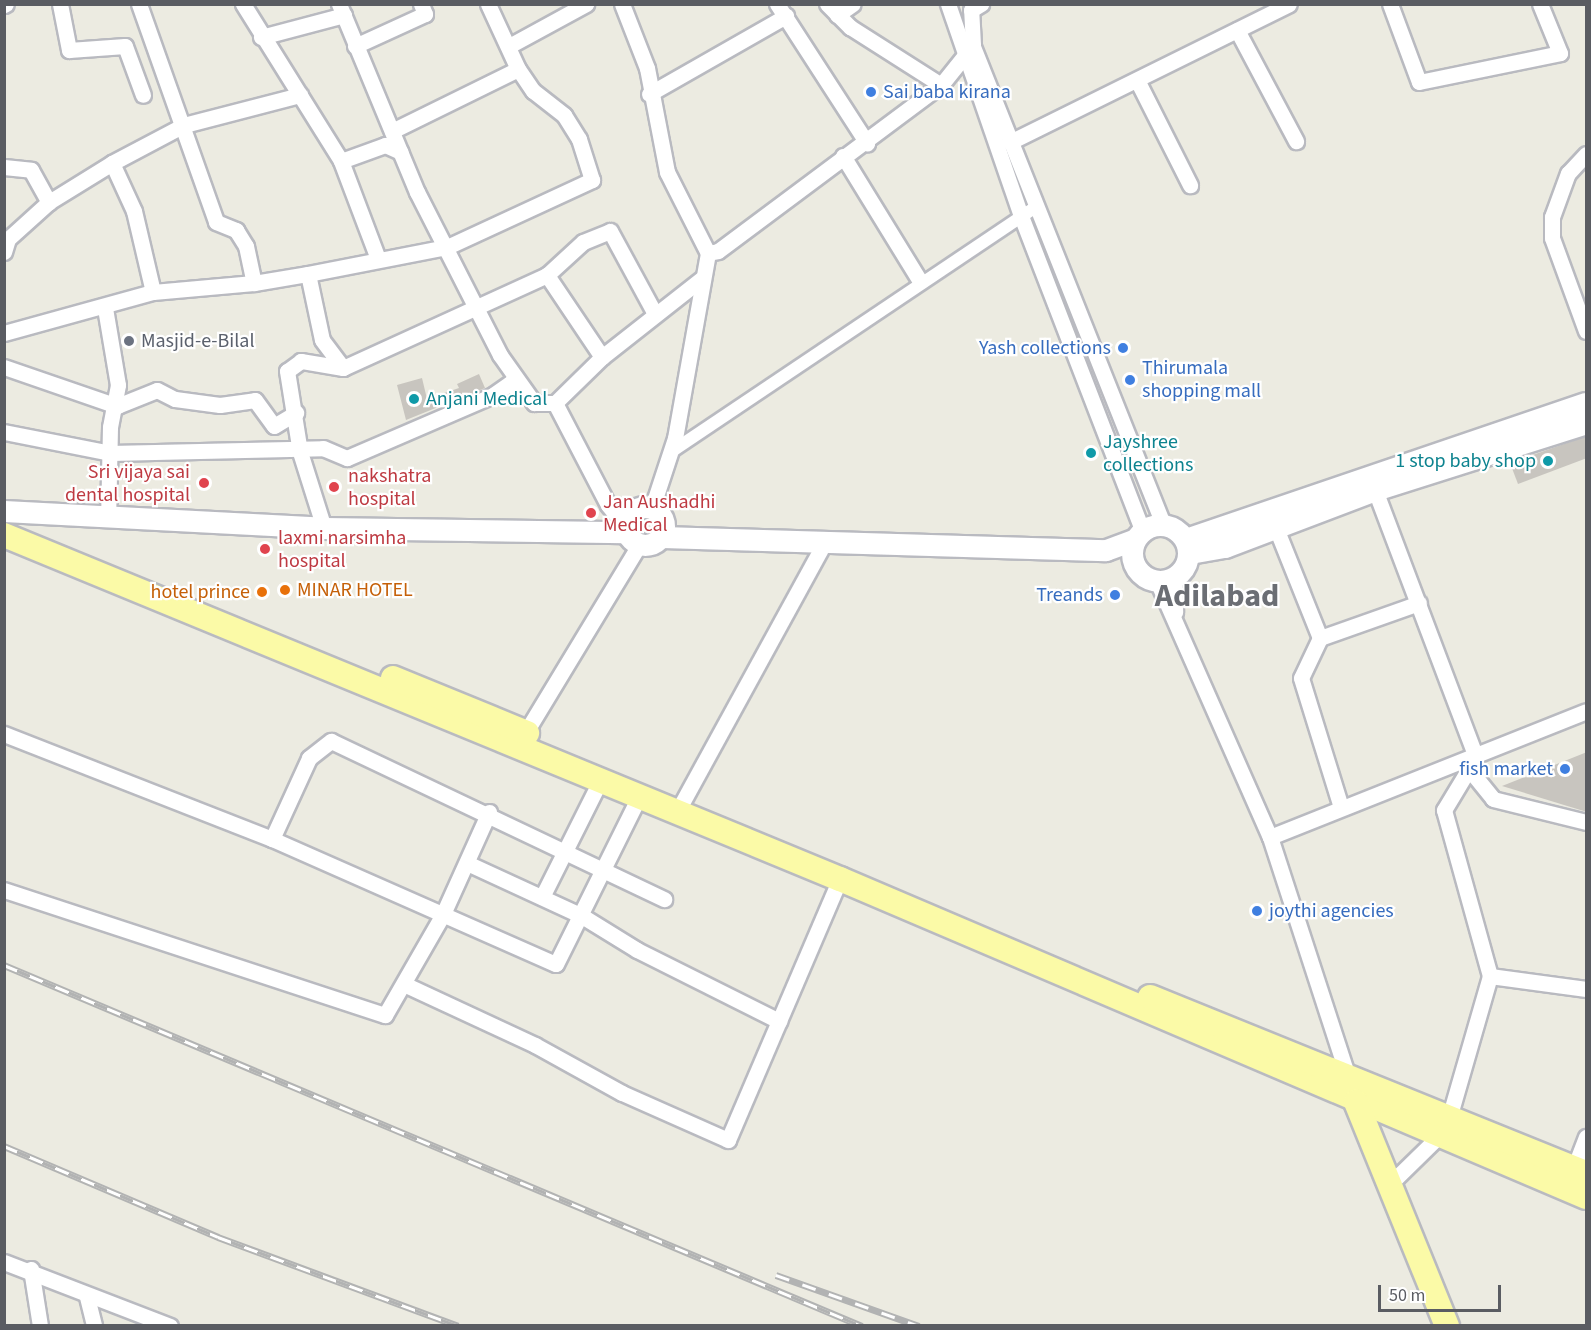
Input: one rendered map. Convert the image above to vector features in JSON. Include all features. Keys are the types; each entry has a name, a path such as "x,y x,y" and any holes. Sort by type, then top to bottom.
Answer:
{"main road":[{"path":"4,511 108,519 324,528 630,534 651,545 662,537 1106,550 1165,580 1188,546 1587,403"},
{"path":"1106,550 1163,524 1188,546 1225,548 1375,490 1587,423"},
{"path":"630,534 633,510 652,508 662,517 662,537"},
{"path":"4,519 680,806 1348,1076 1445,1125 1578,1182"},
{"path":"4,535 521,739 600,781 639,797 680,806 840,879 1356,1102 1445,1125"},
{"path":"1134,565 1138,535"},
{"path":"1356,1102 1447,1326"}],"street":[{"path":"60,4 69,50 125,46 143,95"},
{"path":"139,4 184,125 216,222 236,230 246,246 254,283"},
{"path":"243,4 261,38 341,161 378,259"},
{"path":"356,46 425,14 421,4"},
{"path":"4,333 105,308 153,292 254,283 447,247 591,180 579,139 564,115 532,91 518,69 488,4"},
{"path":"509,46 586,4"},
{"path":"622,4 647,68 649,94 667,172 708,253 701,279 671,452 652,508"},
{"path":"832,10 853,4"},
{"path":"948,4 1037,206 1163,524"},
{"path":"957,4 1021,216 1138,535"},
{"path":"708,253 718,251 843,156 867,143 941,85 969,49 971,10 981,4"},
{"path":"1010,142 1237,30 1265,10 1289,4"},
{"path":"1390,4 1419,82 1560,53 1540,4"},
{"path":"261,38 341,10 401,152 500,355 534,403"},
{"path":"649,94 781,10 814,67 867,143"},
{"path":"832,10 941,85"},
{"path":"1237,30 1296,141"},
{"path":"392,131 518,69"},
{"path":"1137,80 1190,185"},
{"path":"4,252 8,239 49,202 112,163 184,125 300,95"},
{"path":"341,161 385,145 401,152"},
{"path":"1586,154 1568,173 1552,217 1552,238 1587,331"},
{"path":"843,156 920,281"},
{"path":"112,163 134,211 153,292"},
{"path":"4,167 31,170 49,202"},
{"path":"671,452 920,281 1037,206"},
{"path":"324,528 300,452 296,413 287,371 301,361 343,368 547,275 583,242 610,231 655,314"},
{"path":"308,274 322,340 343,368"},
{"path":"547,275 602,357"},
{"path":"4,432 110,453 192,448 300,452 323,448 347,458 493,395 510,383 534,403 555,403 602,357 701,279"},
{"path":"105,308 117,406 110,453 108,519"},
{"path":"4,367 117,406 157,390 175,399 220,405 255,400 274,426 296,413"},
{"path":"521,739 630,534 608,505 608,497 555,403"},
{"path":"1375,490 1419,603 1473,763 1493,799 1587,822"},
{"path":"1276,528 1320,638"},
{"path":"680,806 825,542"},
{"path":"1165,580 1175,615 1270,837 1356,1102"},
{"path":"1341,807 1300,678 1320,638 1419,603"},
{"path":"1270,837 1341,807 1473,763 1587,711"},
{"path":"4,734 272,839 556,964 605,870 639,797"},
{"path":"272,839 309,758 331,741 489,812 664,899"},
{"path":"1389,1185 1445,1125 1490,976 1444,810 1473,763"},
{"path":"542,897 568,853 600,781"},
{"path":"4,890 379,1015 392,1008 406,985 443,914 489,812"},
{"path":"467,863 582,916 637,950 779,1021"},
{"path":"406,985 536,1045 622,1093 728,1140 840,879"},
{"path":"1490,976 1587,989"},
{"path":"1578,1182 1587,1137"},
{"path":"4,1262 31,1269 87,1297 164,1324"},
{"path":"31,1269 40,1326"},
{"path":"87,1297 94,1326"}],"building":[{"path":"479,374 485,388 406,420 397,385 422,378 427,399 459,388 457,384"},
{"name":"1 stop baby shop","path":"1587,436 1587,458 1518,484 1510,463"},
{"name":"fish market","path":"1587,752 1587,812 1502,786"}],"railway":[{"path":"4,965 862,1326"},
{"path":"4,1146 218,1237 458,1326"},
{"path":"776,1275 919,1326"}],"place":[{"name":"Sai baba kirana","path":"871,92"},
{"name":"Masjid-e-Bilal","path":"129,341"},
{"name":"Yash collections","path":"1123,348"},
{"name":"Thirumala shopping mall","path":"1130,380"},
{"name":"Anjani Medical","path":"414,399"},
{"name":"Jayshree collections","path":"1091,453"},
{"name":"1 stop baby shop","path":"1548,461"},
{"name":"Sri vijaya sai dental hospital","path":"204,483"},
{"name":"nakshatra hospital","path":"334,487"},
{"name":"Jan Aushadhi Medical","path":"591,513"},
{"name":"laxmi narsimha hospital","path":"265,549"},
{"name":"MINAR HOTEL","path":"285,590"},
{"name":"hotel prince","path":"262,592"},
{"name":"Treands","path":"1115,595"},
{"name":"fish market","path":"1565,769"},
{"name":"joythi agencies","path":"1257,911"}],"district":[{"name":"Adilabad","path":"1217,596"}]}
